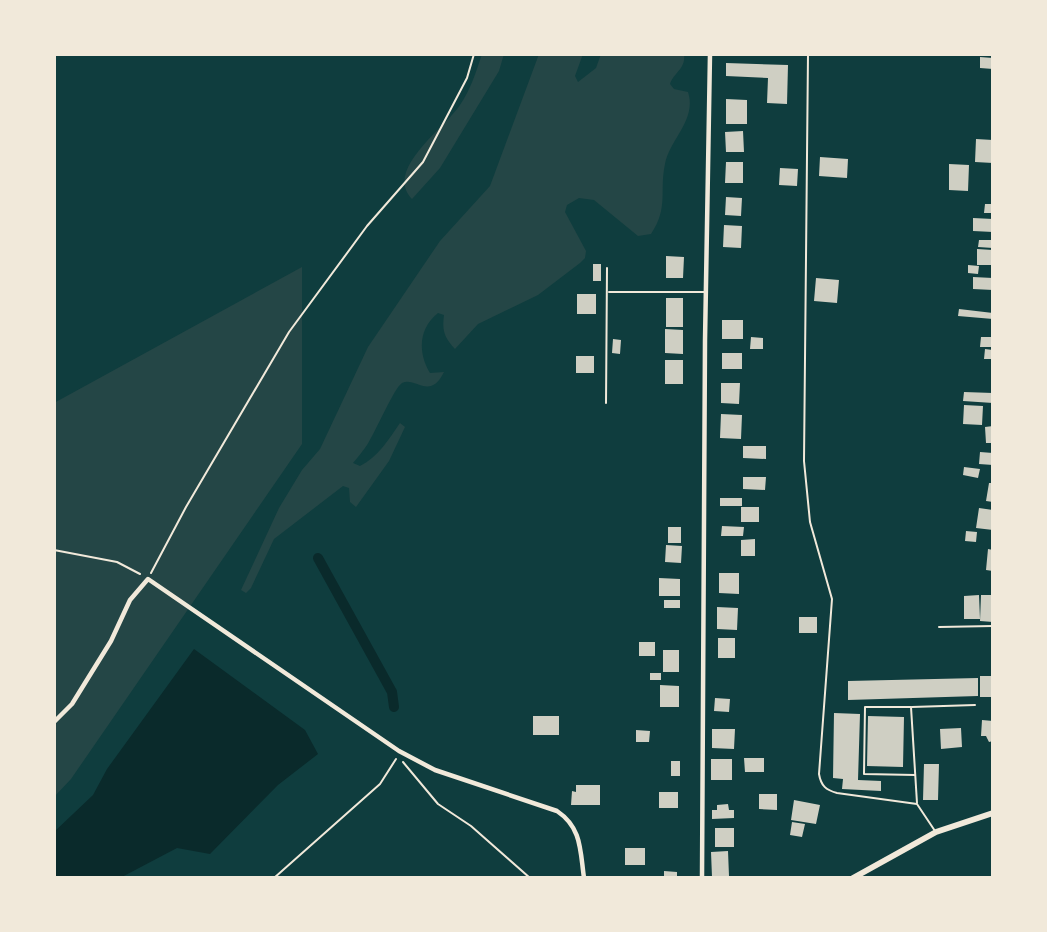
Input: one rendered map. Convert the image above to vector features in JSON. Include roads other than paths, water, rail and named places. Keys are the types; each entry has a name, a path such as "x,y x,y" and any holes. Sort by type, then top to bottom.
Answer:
{"main road":[{"path":"853,878 936,832 993,813"}],"street":[{"path":"702,878 710,54"},
{"path":"54,722 72,704 111,642 130,600 148,579 399,751 435,770 557,811 569,819 578,834 584,878"}],"lane":[{"path":"808,54 804,461 810,522 832,599 819,774 827,790 917,804"},
{"path":"606,403 607,268"},
{"path":"607,292 706,292"},
{"path":"939,627 993,626"},
{"path":"915,775 864,774 865,707 975,705"},
{"path":"911,707 917,804 936,832"}],"waterway":[{"path":"318,558 392,692 394,707"}]}
